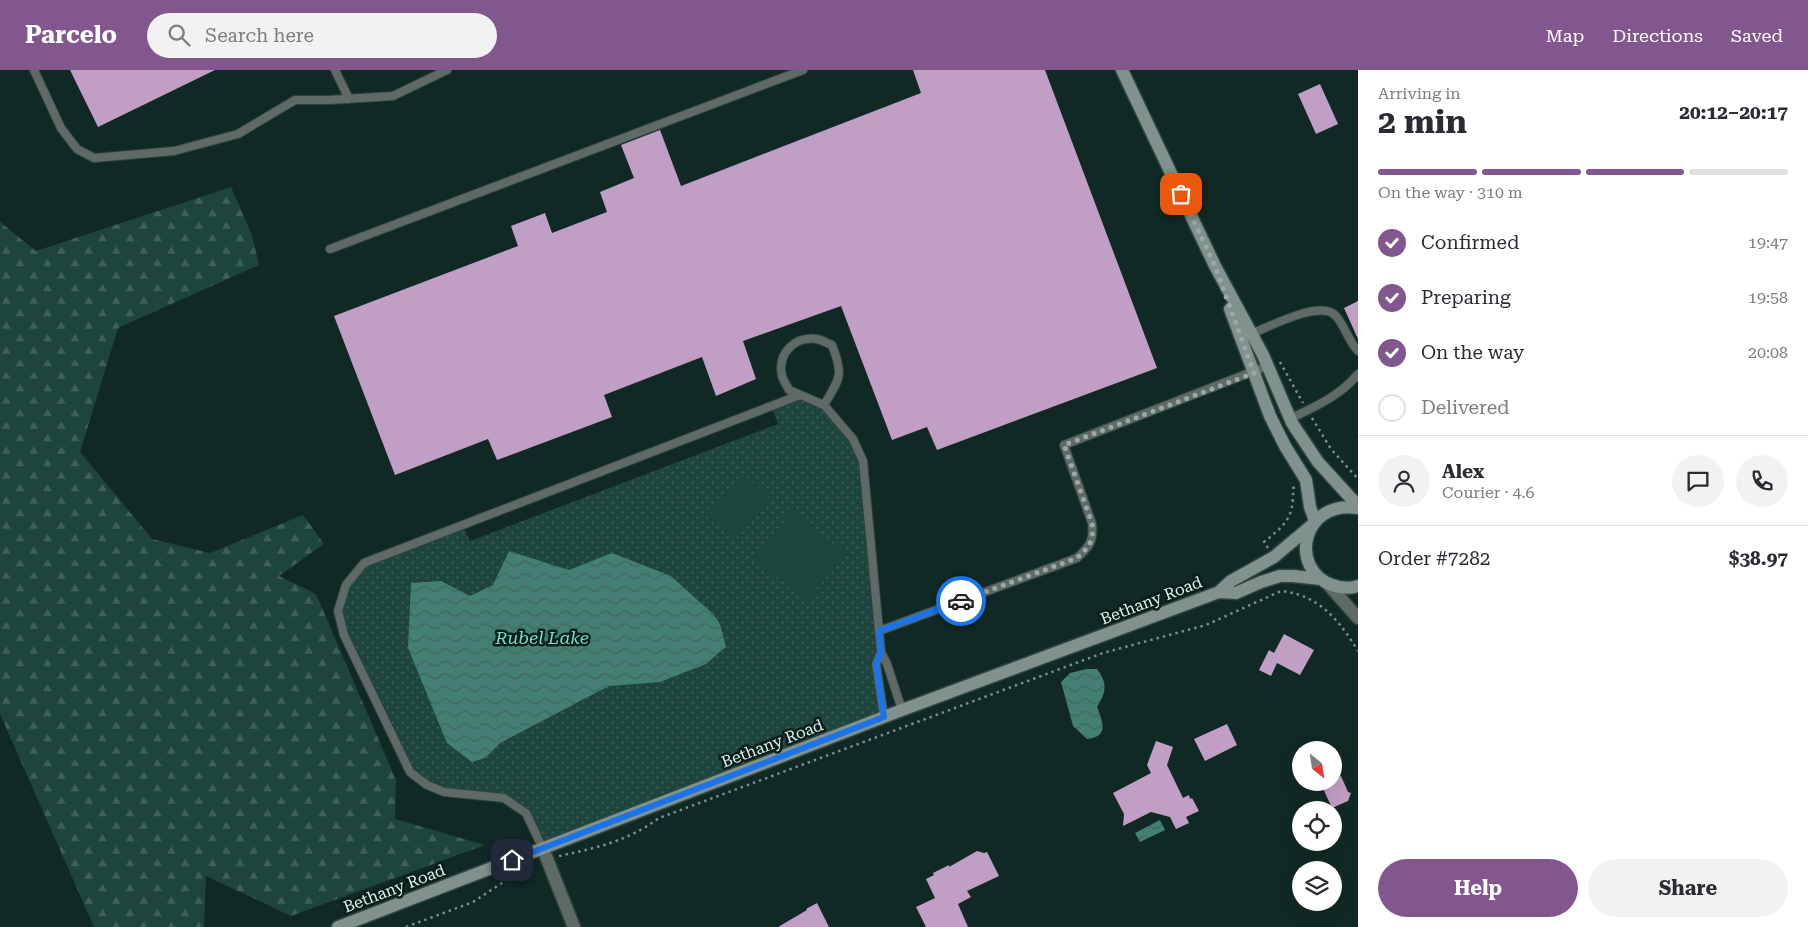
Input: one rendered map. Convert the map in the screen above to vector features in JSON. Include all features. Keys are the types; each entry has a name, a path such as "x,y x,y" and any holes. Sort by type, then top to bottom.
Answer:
{"main road":[{"path":"1122,70 1215,266 1268,366 1290,419 1318,462 1358,507"},
{"path":"1215,266 1277,431 1306,480 1314,523 1307,538 1306,552 1309,564 1324,581"},
{"name":"Bethany Road","path":"338,927 902,710 1219,592 1232,581 1274,557 1314,523 1334,509 1347,506 1358,507"},
{"name":"Bethany Road","path":"1219,592 1236,593 1280,576 1294,576 1324,581 1340,588 1358,586"}],"street":[{"path":"1324,581 1354,622"},
{"path":"543,849 574,927"}],"lane":[{"path":"34,70 61,128 77,149 94,158 174,152 238,134 295,100 393,96 447,70"},
{"path":"335,70 349,99"},
{"path":"330,248 804,70"},
{"path":"1251,334 1311,311 1326,310 1337,317 1358,351"},
{"path":"824,405 839,379 838,361 832,345 818,339 804,339 790,346 782,360 782,376 789,390 824,405 853,439 863,462 881,652 887,664 902,710"},
{"path":"879,631 1077,558 1088,547 1093,535 1092,523 1064,445 1268,366"},
{"path":"1290,419 1348,386 1358,374"},
{"path":"543,849 526,813 504,798 444,792 427,785 410,772 344,635 338,611 346,585 364,563 800,395"},
{"path":"881,652 876,664 884,717"}],"path":[{"path":"1276,354 1331,449 1358,479"},
{"path":"1338,468 1343,463"},
{"path":"1267,546 1264,542 1284,526 1290,518 1293,510 1293,488"},
{"path":"560,856 603,847 646,828 659,818 1103,653 1206,625 1281,591 1294,593 1314,601 1324,608 1343,630 1358,652"},
{"path":"1343,630 1354,622"},
{"path":"406,927 473,902 514,875 535,865"}],"green space":[{"path":"231,187 252,235 259,265 118,328 80,452 152,539 210,553 303,515 324,544 279,576 316,594 396,780 395,819 485,845 291,916 206,876 204,927 94,927 0,714 0,222 36,251"},
{"path":"800,395 824,405 853,439 863,461 881,652 876,664 884,717 543,849 526,813 504,798 444,792 410,772 344,635 338,611 346,585 364,563 462,525 470,541 778,424 771,406"},
{"path":"743,475 769,496 736,539 708,518"},
{"path":"792,511 845,553 807,600 754,559"}],"water":[{"name":"Rubel Lake","path":"509,551 569,570 612,553 671,576 713,614 720,624 726,647 706,664 660,682 609,686 500,743 485,758 472,762 447,743 408,648 411,583 441,581 470,596 493,585"},
{"path":"1097,669 1101,674 1104,683 1104,693 1097,707 1102,723 1101,732 1094,738 1087,739 1073,726 1061,682 1070,673"},
{"path":"1160,820 1165,830 1140,842 1135,833"}],"building":[{"path":"70,70 215,70 98,127"},
{"path":"913,70 1045,70 1157,368 937,450 927,427 892,440 841,306 743,341 756,379 716,396 702,357 604,395 612,417 497,460 488,439 395,475 334,316 518,246 511,226 545,213 552,233 607,212 600,192 634,178 621,145 660,130 681,186 921,93"},
{"path":"1320,84 1338,124 1316,134 1298,94"},
{"path":"1358,301 1358,339 1344,308"},
{"path":"1284,634 1314,650 1300,675 1277,663 1271,676 1259,670 1269,650 1274,653"},
{"path":"1227,724 1237,745 1205,761 1194,739"},
{"path":"1156,741 1173,747 1167,765 1183,798 1189,795 1199,811 1186,817 1189,823 1176,829 1170,817 1151,812 1123,826 1124,814 1113,793 1151,773 1147,765"},
{"path":"1342,778 1348,792 1351,793 1348,801 1342,804 1342,801 1329,801 1324,791 1342,791"},
{"path":"977,851 987,852 999,876 967,891 971,897 958,904 968,927 926,927 916,907 935,898 926,879 934,875 933,873 949,865 949,867"},
{"path":"817,903 829,927 778,927 807,910"}],"way so far":[{"path":"961,601 1077,558 1088,547 1093,535 1092,523 1064,445 1254,373 1215,266 1181,194"}],"route":[{"path":"512,860 884,717 876,664 881,652 879,631 961,601"}]}
